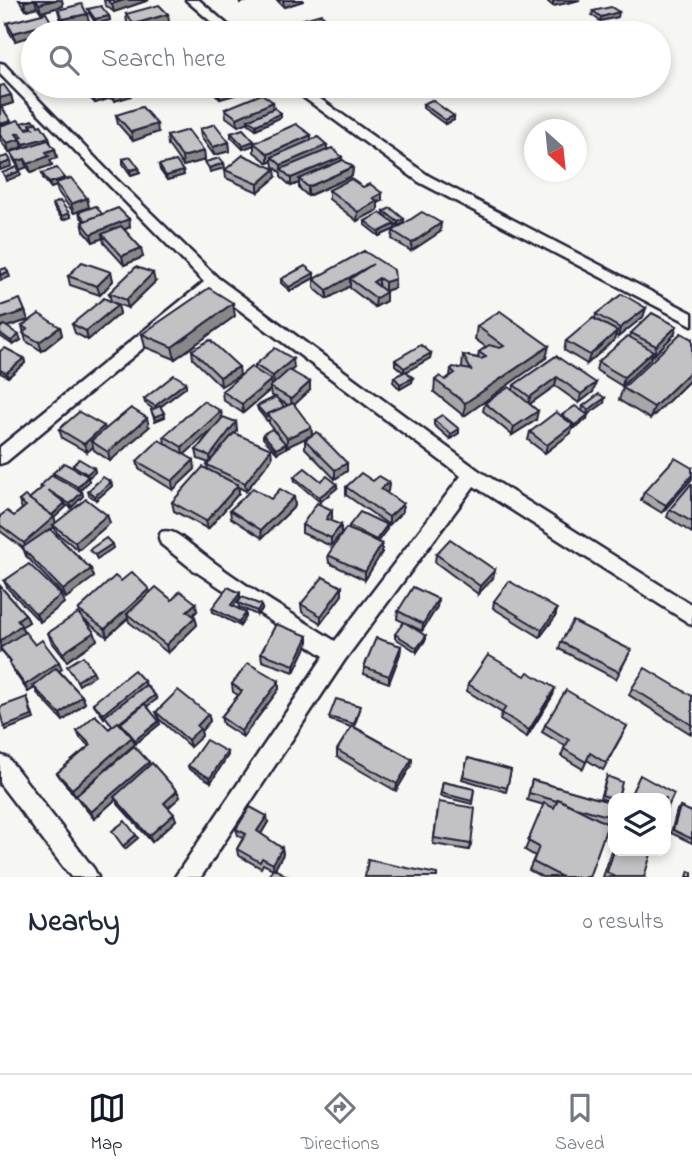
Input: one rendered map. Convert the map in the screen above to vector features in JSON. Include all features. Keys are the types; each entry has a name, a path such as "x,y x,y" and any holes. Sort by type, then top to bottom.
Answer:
{"street":[{"path":"192,0 217,21"},
{"path":"0,67 21,89"},
{"path":"30,98 213,282 472,475 692,616"},
{"path":"311,98 424,179 692,320"},
{"path":"0,457 213,282"},
{"path":"187,877 337,654 472,475"},
{"path":"167,538 199,563 337,654"},
{"path":"0,766 86,877"}],"building":[{"path":"36,0 55,0 39,4"},
{"path":"107,0 124,0 112,4"},
{"path":"82,4 87,14 63,19 58,10"},
{"path":"159,5 168,14 144,21 132,21 126,14"},
{"path":"101,6 109,16 95,19 88,9"},
{"path":"611,7 619,12 601,17 593,11"},
{"path":"46,13 51,21 21,21 21,31 13,33 7,23"},
{"path":"321,14 330,21 296,21"},
{"path":"4,85 11,95 0,98 0,86"},
{"path":"252,98 268,98 273,102 237,118 225,109"},
{"path":"432,100 454,116 445,120 423,104"},
{"path":"0,105 11,121 0,124"},
{"path":"142,107 157,124 131,132 116,115"},
{"path":"274,108 281,113 256,125 248,120"},
{"path":"18,120 27,129 33,128 30,124 36,122 49,137 24,144 20,133 16,134 20,139 7,143 0,135 0,126"},
{"path":"33,120 35,123 27,128 21,123"},
{"path":"215,124 229,142 213,147 200,129"},
{"path":"296,124 311,135 268,154 254,143"},
{"path":"243,129 254,141 243,145 231,133"},
{"path":"188,130 204,151 182,157 167,136"},
{"path":"318,137 327,145 281,165 272,157"},
{"path":"48,140 55,149 46,152 49,156 28,164 25,159 17,161 11,152"},
{"path":"332,148 342,157 291,178 281,169"},
{"path":"243,155 275,169 258,184 225,170"},
{"path":"8,156 11,161 0,165 0,158"},
{"path":"131,157 139,168 130,170 123,159"},
{"path":"220,158 224,163 209,168 205,162"},
{"path":"343,160 353,167 308,187 299,179"},
{"path":"176,161 183,171 166,176 159,165"},
{"path":"17,167 20,171 5,177 2,173"},
{"path":"57,168 65,178 49,183 42,173"},
{"path":"71,178 87,198 71,204 56,183"},
{"path":"351,179 363,187 370,184 382,193 373,198 378,201 358,212 329,190"},
{"path":"60,201 69,213 62,216 53,204"},
{"path":"96,206 102,214 86,221 79,212"},
{"path":"118,208 129,219 91,234 82,222"},
{"path":"391,208 404,219 398,222 384,211"},
{"path":"422,212 441,223 412,243 393,231"},
{"path":"380,213 395,224 379,232 365,221"},
{"path":"121,226 141,248 122,256 102,234"},
{"path":"364,251 394,270 395,279 385,282 379,278 373,282 386,292 376,298 350,279 373,264 327,290 314,279"},
{"path":"82,262 111,272 97,286 68,276"},
{"path":"305,266 314,273 289,287 281,279"},
{"path":"136,267 153,273 126,300 109,293"},
{"path":"6,268 8,272 0,275 0,270"},
{"path":"209,288 233,303 172,347 142,334"},
{"path":"622,294 646,308 620,328 596,314"},
{"path":"104,298 118,305 86,331 72,324"},
{"path":"20,299 25,311 0,319 0,306"},
{"path":"500,311 549,346 465,403 435,380 440,376 445,380 455,373 451,369 453,367 471,370 463,355 481,359 486,357 479,352 489,345 500,348 504,346 477,326"},
{"path":"652,313 677,326 656,346 631,333"},
{"path":"39,314 60,327 39,342 23,333 27,329 22,326"},
{"path":"593,318 617,331 590,355 566,341"},
{"path":"4,325 19,335 11,341 0,333 0,328"},
{"path":"681,333 692,339 692,370 654,407 623,388"},
{"path":"628,336 653,351 624,377 598,362"},
{"path":"210,340 239,367 220,377 192,350"},
{"path":"421,345 431,353 404,368 395,360"},
{"path":"5,348 24,358 6,373 0,370 0,351"},
{"path":"275,348 293,359 273,376 255,365"},
{"path":"556,356 596,383 581,394 557,377 530,397 514,385"},
{"path":"251,367 271,380 242,404 222,391"},
{"path":"289,370 310,382 291,399 270,387"},
{"path":"406,371 413,378 400,384 394,377"},
{"path":"174,375 186,382 155,406 144,399"},
{"path":"509,387 538,411 514,427 485,403"},
{"path":"599,394 605,398 588,410 583,406"},
{"path":"276,397 284,407 267,417 257,406"},
{"path":"203,401 221,411 182,447 164,436"},
{"path":"293,403 311,427 287,438 268,414"},
{"path":"160,406 164,413 154,417 151,410"},
{"path":"575,406 588,415 575,425 562,415"},
{"path":"131,408 147,418 108,452 91,441"},
{"path":"79,412 104,426 84,444 59,429"},
{"path":"556,412 573,425 547,445 530,432"},
{"path":"442,415 459,429 451,434 434,420"},
{"path":"223,417 236,422 210,456 196,450"},
{"path":"272,429 286,444 276,449 263,434"},
{"path":"317,432 347,463 335,470 305,440"},
{"path":"234,433 271,449 245,483 207,465"},
{"path":"159,440 194,460 172,481 137,461"},
{"path":"675,458 692,468 692,475 666,505 644,492"},
{"path":"79,459 94,468 87,474 73,465"},
{"path":"64,463 88,476 78,487 53,473"},
{"path":"203,467 238,485 206,521 172,502"},
{"path":"305,468 321,481 327,476 337,484 319,497 294,477"},
{"path":"361,473 373,481 379,476 389,482 381,489 403,504 389,517 346,487"},
{"path":"52,475 82,492 70,504 48,490 65,503 52,515 29,499"},
{"path":"103,477 111,482 95,496 88,491"},
{"path":"692,485 692,522 670,509"},
{"path":"253,488 271,499 280,489 294,497 261,530 230,510"},
{"path":"25,496 54,517 24,543 0,525 0,516 7,511 14,516 26,506 19,501"},
{"path":"86,499 107,515 75,542 53,525"},
{"path":"317,503 332,510 326,519 341,525 331,538 302,525"},
{"path":"360,512 387,525 376,540 349,526"},
{"path":"346,528 382,544 365,572 328,555"},
{"path":"50,529 91,569 63,590 22,548"},
{"path":"106,538 112,544 95,555 89,550"},
{"path":"450,539 495,570 480,586 436,554"},
{"path":"29,564 61,595 36,614 4,581"},
{"path":"132,572 149,589 105,629 78,610 115,576 121,581"},
{"path":"323,577 342,587 321,616 301,604"},
{"path":"509,581 557,609 542,630 494,601"},
{"path":"0,586 25,614 17,620 21,625 0,641"},
{"path":"156,587 172,600 180,591 196,603 187,611 195,617 166,645 127,614"},
{"path":"228,587 240,593 231,605 246,613 239,622 212,608"},
{"path":"413,587 438,599 423,624 398,611"},
{"path":"242,597 261,605 257,611 238,603"},
{"path":"78,613 94,632 63,653 48,633"},
{"path":"573,621 631,650 619,672 561,642"},
{"path":"404,622 426,636 417,648 395,634"},
{"path":"276,624 308,636 294,665 261,653"},
{"path":"25,632 35,645 42,640 59,662 25,685 0,648"},
{"path":"376,638 401,646 389,676 364,667"},
{"path":"488,655 525,676 528,672 555,688 529,730 502,713 506,707 468,684"},
{"path":"83,656 93,671 77,681 67,666"},
{"path":"248,663 279,681 241,731 221,717 242,691 232,684"},
{"path":"56,668 82,696 60,714 33,686"},
{"path":"645,668 692,696 692,725 632,688"},
{"path":"134,670 144,681 103,714 93,703"},
{"path":"146,685 155,695 113,726 105,716"},
{"path":"178,690 208,714 197,726 200,729 188,740 156,712"},
{"path":"566,690 627,726 606,763 590,753 586,762 564,749 569,740 545,725"},
{"path":"27,697 32,716 4,727 0,707"},
{"path":"336,699 360,706 354,724 329,717"},
{"path":"145,704 159,721 135,740 121,723"},
{"path":"95,715 109,729 118,722 132,737 72,789 57,773 91,745 77,731"},
{"path":"352,726 412,759 397,784 337,750"},
{"path":"206,740 227,752 210,778 188,766"},
{"path":"134,746 149,762 91,812 76,796"},
{"path":"468,758 511,770 507,788 463,776"},
{"path":"152,763 177,791 164,803 174,814 149,836 114,797"},
{"path":"640,775 674,794 671,800 671,793 631,793"},
{"path":"607,776 622,782 619,793 608,793 608,797 602,795"},
{"path":"532,780 608,802 608,816 558,799 557,801 529,793"},
{"path":"443,782 474,789 472,801 441,793"},
{"path":"558,799 608,824 589,877 562,877 533,862 539,847 528,841 544,803 554,808"},
{"path":"439,802 475,808 471,844 434,838"},
{"path":"250,807 267,816 257,831 282,848 273,864 262,858 260,862 237,849 246,834 236,829"},
{"path":"680,807 692,812 692,839 673,830"},
{"path":"125,821 136,835 123,846 112,831"},
{"path":"612,856 650,856 644,877 616,877 607,872"},
{"path":"368,860 437,874 437,877 365,877"},
{"path":"273,868 289,877 268,877"}]}
